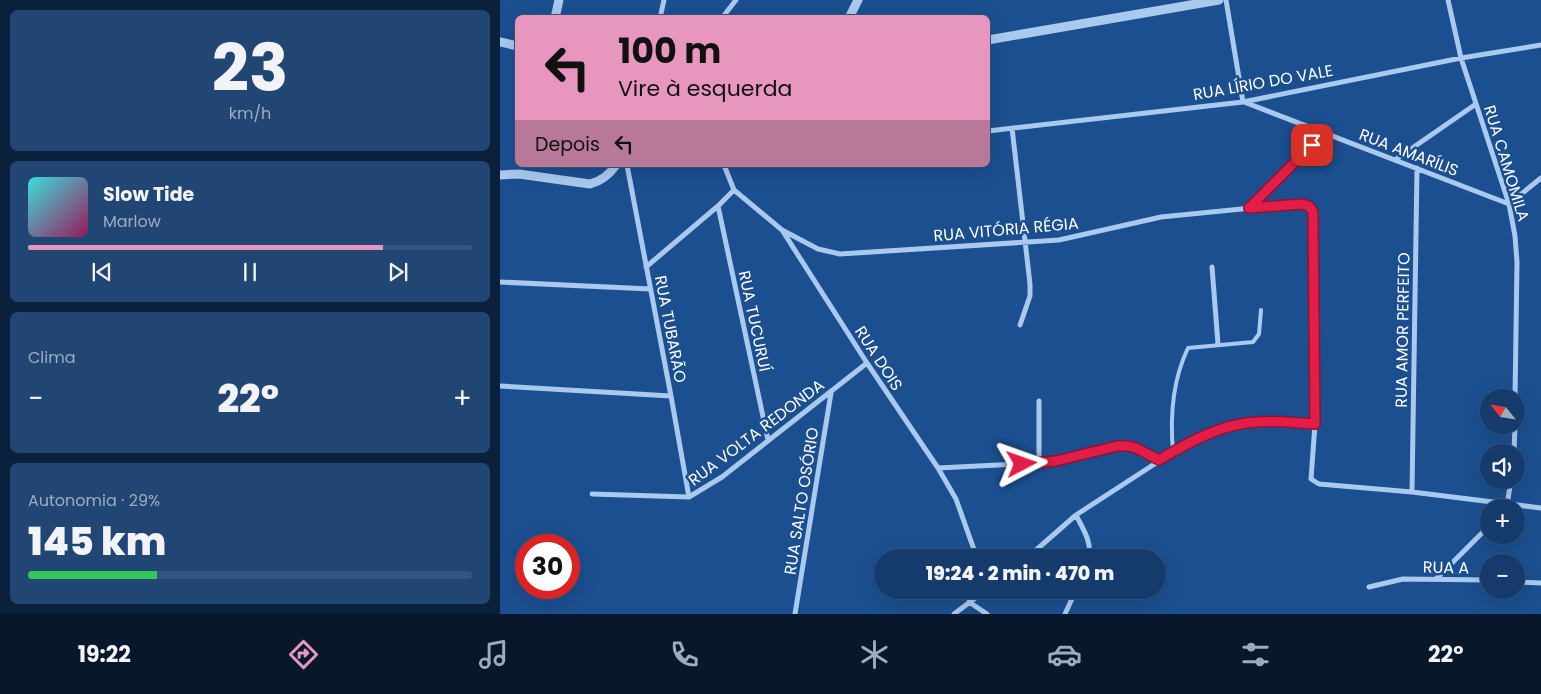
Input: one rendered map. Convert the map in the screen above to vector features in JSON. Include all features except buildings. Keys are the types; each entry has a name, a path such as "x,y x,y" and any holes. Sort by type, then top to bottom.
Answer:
{"street":[{"path":"556,15 559,0"},
{"path":"661,15 664,0"},
{"path":"724,15 736,0"},
{"path":"850,15 858,0"},
{"path":"990,40 1219,0"},
{"path":"1226,0 1243,102"},
{"name":"RUA CAMOMILA","path":"1448,0 1461,58 1509,204 1515,236 1517,262 1515,389"},
{"path":"500,42 515,45"},
{"name":"RUA LÍRIO DO VALE","path":"990,131 1243,102 1461,58 1541,45"},
{"name":"RUA AMARÍLIS","path":"1243,102 1509,204"},
{"path":"1395,160 1476,104"},
{"path":"1012,128 1030,290 1028,304 1020,324"},
{"path":"1249,208 1324,133"},
{"path":"500,175 519,174 590,184 599,182 614,167"},
{"name":"RUA TUBARÃO","path":"627,167 689,497"},
{"path":"646,267 718,206 734,190 725,167"},
{"name":"RUA AMOR PERFEITO","path":"1412,492 1417,168"},
{"path":"1509,204 1541,178"},
{"name":"RUA DOIS","path":"734,190 782,230 867,363 938,468 956,499 974,549"},
{"name":"RUA VITÓRIA RÉGIA","path":"782,230 818,249 833,254 1070,239 1161,217 1302,204 1309,206 1313,212 1314,221 1315,424"},
{"name":"RUA TUCURUÍ","path":"718,206 768,440"},
{"path":"1212,267 1218,344"},
{"path":"500,282 650,290"},
{"name":"RUA VOLTA REDONDA","path":"592,494 689,497 722,477 867,363"},
{"path":"500,386 671,396"},
{"name":"RUA SALTO OSÓRIO","path":"795,614 831,392"},
{"path":"1038,463 1039,401"},
{"path":"1037,549 1076,515 1159,460 1214,431 1236,424 1272,421 1315,424 1311,479 1319,484 1412,492 1480,502"},
{"path":"938,468 1056,461 1117,446 1136,448 1159,460"},
{"path":"1525,507 1541,508"},
{"path":"1076,515 1088,538 1090,549"},
{"path":"1437,578 1480,535"},
{"name":"RUA A","path":"1369,587 1403,579 1480,580"},
{"path":"1525,582 1541,583"},
{"path":"954,614 973,599"},
{"path":"1065,614 1072,599"},
{"path":"969,602 987,614"}],"lane":[{"path":"1173,452 1171,421 1187,351 1191,347 1251,343 1255,341 1260,330 1261,310"}],"route":[{"path":"1022,464 1056,461 1117,446 1136,448 1159,460 1214,431 1229,426 1272,421 1315,424 1316,350 1313,212 1309,206 1302,204 1249,208 1312,145"}]}
